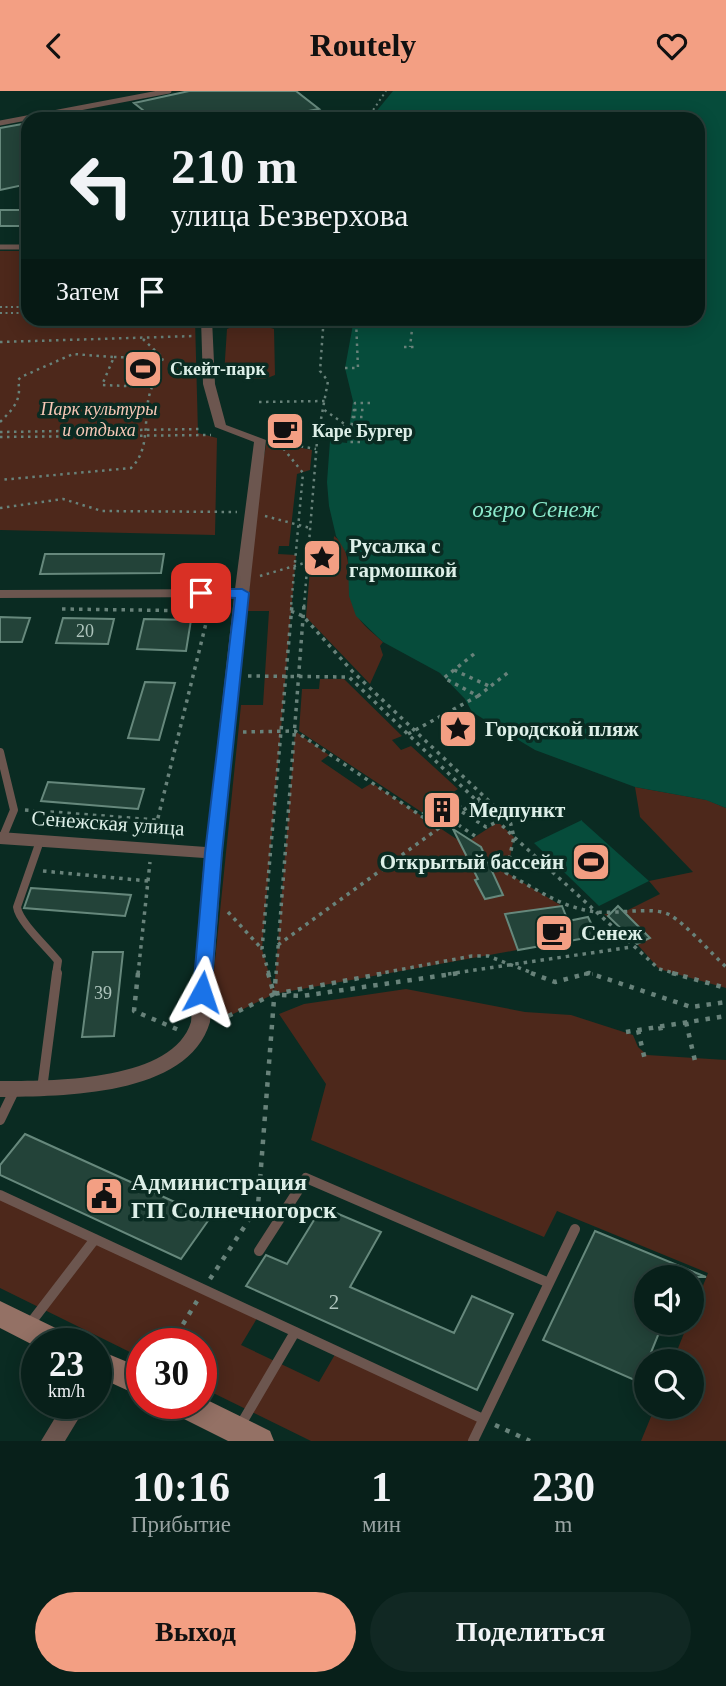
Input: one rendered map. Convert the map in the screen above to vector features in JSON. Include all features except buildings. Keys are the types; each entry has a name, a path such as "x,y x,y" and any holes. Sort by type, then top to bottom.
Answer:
{"street":[{"path":"7,1089 42,1089 110,1082 131,1077 163,1063 196,1034 260,440 221,427 209,384 206,326"},
{"path":"0,594 243,587"},
{"name":"Сенежская улица","path":"1,839 214,853"},
{"path":"7,1319 26,1328"},
{"path":"52,1441 66,1419"},
{"path":"211,1419 243,1437"}],"lane":[{"path":"58,112 169,91"},
{"path":"0,123 21,119"},
{"path":"0,247 21,247"},
{"path":"0,752 14,810 1,839"},
{"path":"40,841 17,908 18,916 44,942 58,961 42,1089"},
{"path":"0,1120 7,1089"},
{"path":"258,1251 306,1178 549,1283"},
{"path":"0,1195 484,1419"},
{"path":"473,1441 575,1229"},
{"path":"7,1319 95,1239"},
{"path":"243,1437 295,1332"}],"path":[{"path":"372,112 386,91"},
{"path":"0,307 21,307"},
{"path":"0,313 21,313"},
{"path":"345,368 358,368 355,326"},
{"path":"410,347 412,326"},
{"path":"181,1328 258,1206 316,449 328,381 320,371 323,329"},
{"path":"0,342 207,336"},
{"path":"141,338 163,358"},
{"path":"404,347 416,347"},
{"path":"0,422 17,404 21,394 18,380 21,377 73,354 163,358"},
{"path":"114,356 103,385 152,387"},
{"path":"0,480 131,468 142,456 148,407 146,400 163,358"},
{"path":"259,402 324,401"},
{"path":"360,442 349,442 349,426 355,403 370,403"},
{"path":"323,409 349,426"},
{"path":"354,410 368,410"},
{"path":"353,417 366,417"},
{"path":"317,439 349,426 362,426"},
{"path":"0,435 200,429"},
{"path":"144,432 223,436"},
{"path":"274,994 262,949 303,473 279,443 316,449"},
{"path":"0,508 63,499 102,511 251,513 310,527"},
{"path":"243,587 307,562"},
{"path":"53,609 209,611 156,820 134,1011 196,1034 274,994 472,956 488,956 555,982 589,973 691,1007 726,1002"},
{"path":"290,611 303,616 352,671 510,821 514,837 506,873 577,910 596,913 660,911 670,915 726,967"},
{"path":"474,654 444,678 478,696"},
{"path":"454,670 489,686"},
{"path":"349,677 352,671"},
{"path":"408,734 478,696 510,671"},
{"path":"233,676 349,677 498,822 659,969 726,988"},
{"path":"227,732 295,731 439,828"},
{"path":"278,945 483,796"},
{"path":"14,810 156,820"},
{"path":"462,812 486,827 498,822"},
{"path":"451,820 475,836"},
{"path":"30,870 148,881"},
{"path":"211,892 262,949"},
{"path":"274,994 302,996 632,946"},
{"path":"626,1032 726,1017"},
{"path":"686,1022 695,1061"},
{"path":"660,1027 662,1036"},
{"path":"638,1030 645,1061"},
{"path":"484,1419 530,1441"}],"green space":[{"name":"Парк культуры и отдыха","path":"0,251 21,251 21,326 195,326 198,433 217,438 215,535 0,530"},
{"path":"234,326 265,326 274,329 275,375 265,379 227,378 224,375 227,329"},
{"path":"267,441 312,450 310,470 297,474 289,546 279,546 278,554 296,555 262,949 274,991 295,731 329,755 321,761 362,789 372,783 464,844 498,822 514,837 507,873 562,906 505,914 517,950 274,994 225,1018 216,1011 211,1000 241,705 263,705 269,611 247,611 261,471"},
{"path":"334,536 341,542 348,560 356,613 364,625 383,642 380,646 383,655 370,684 306,617 310,569 331,564"},
{"path":"320,679 344,679 402,736 392,740 401,750 411,746 458,789 423,813 299,731 302,689 319,689"},
{"path":"635,787 707,800 726,808 726,988 659,969 637,944 650,937 639,927 626,933 604,914 622,913 660,894 649,881 693,872 640,817"},
{"path":"406,989 525,1012 571,1015 633,1035 638,1047 647,1055 726,1060 726,1441 641,1441 650,1419 704,1419 704,1349 678,1349 683,1335 704,1335 704,1283 708,1273 704,1271 704,1265 689,1265 557,1211 544,1237 311,1140 326,1084 279,1014 304,1004"},
{"path":"0,1195 259,1315 241,1345 319,1382 337,1351 483,1419 473,1441 311,1441 217,1395 217,1328 126,1328 126,1350 112,1343 112,1328 81,1328 0,1288"}],"water":[{"name":"озеро Сенеж","path":"393,91 726,91 726,808 706,800 635,787 535,750 472,712 465,699 440,673 383,642 356,616 349,596 348,556 336,536 327,482 330,441 347,443 353,401 345,368 353,326 705,326 705,112 376,112"},
{"name":"Открытый бассейн","path":"582,820 649,881 599,906 534,843"}],"place":[{"name":"Скейт-парк","path":"143,369"},
{"name":"Каре Бургер","path":"285,431"},
{"name":"Русалка с гармошкой","path":"322,558"},
{"name":"Городской пляж","path":"458,729"},
{"name":"Медпункт","path":"442,810"},
{"name":"Открытый бассейн","path":"591,862"},
{"name":"Сенеж","path":"554,933"},
{"name":"Администрация ГП Солнечногорск","path":"104,1196"}],"route":[{"path":"201,593 242,593 202,992"}]}
